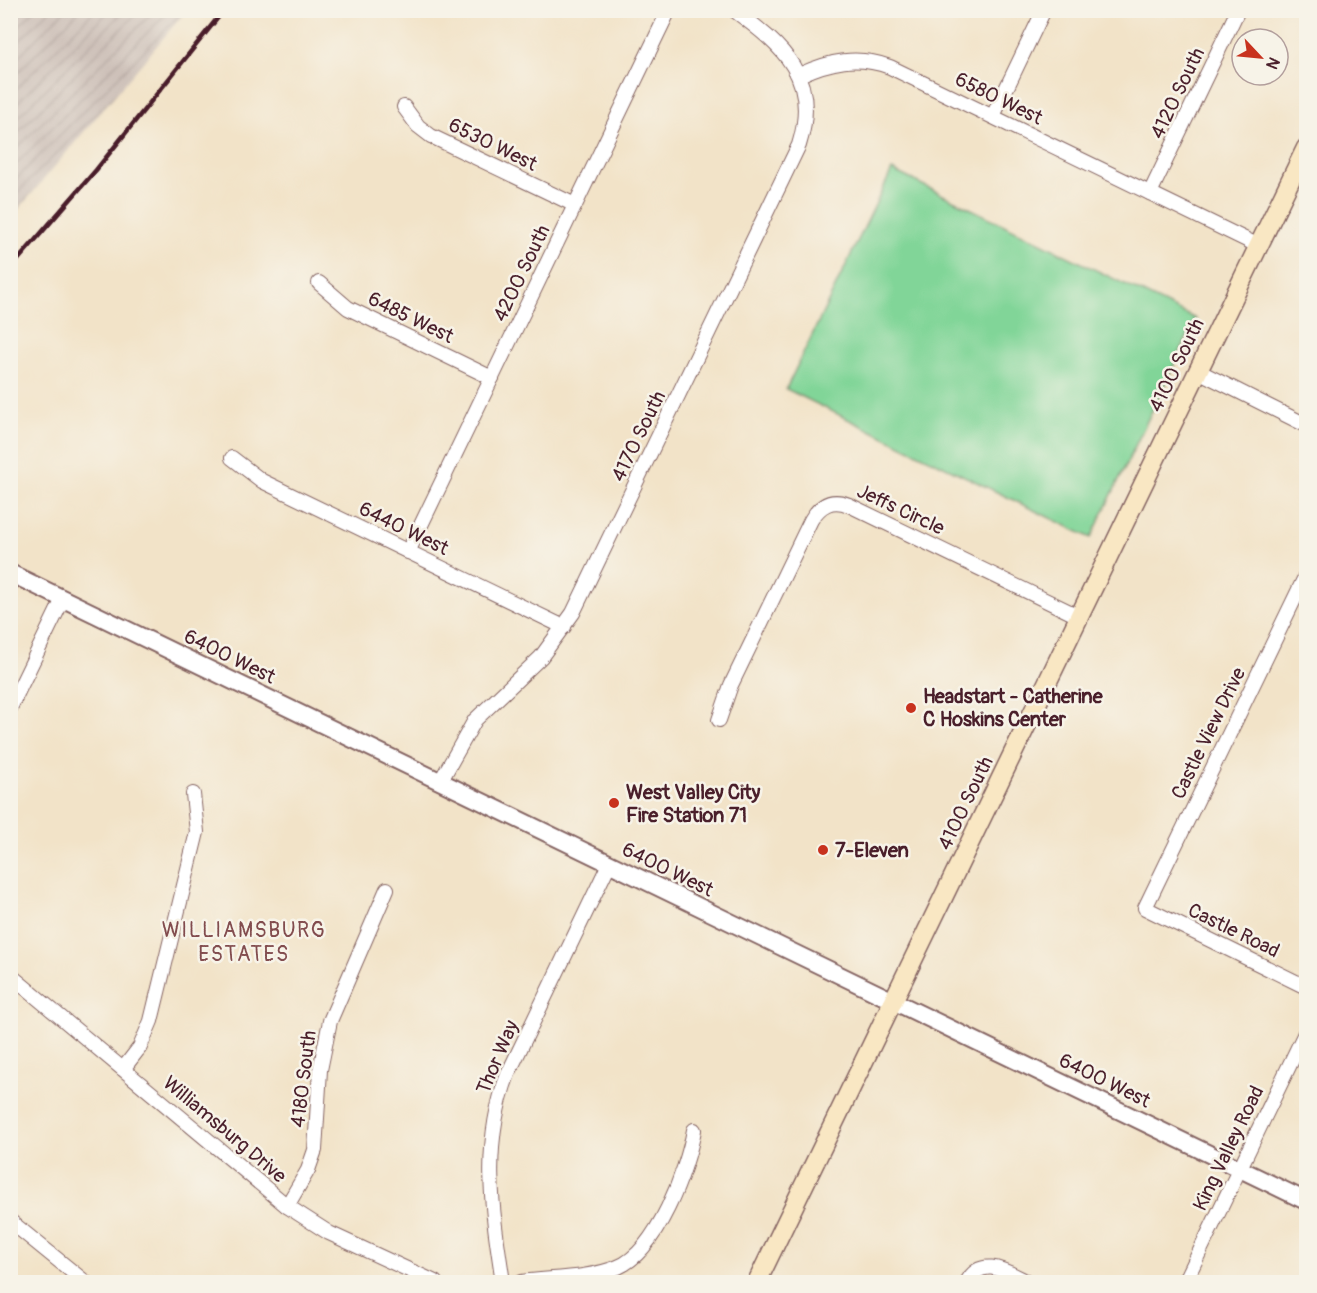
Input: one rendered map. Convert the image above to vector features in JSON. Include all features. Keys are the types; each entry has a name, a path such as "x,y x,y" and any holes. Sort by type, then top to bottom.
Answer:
{"main road":[{"name":"4100 South","path":"757,1282 1306,148"}],"street":[{"name":"4200 South","path":"408,552 669,10"},
{"path":"734,10 776,42 799,75"},
{"path":"993,116 1044,10"},
{"name":"4120 South","path":"1150,193 1238,10"},
{"name":"6580 West","path":"799,75 832,62 868,61 901,72 1259,246"},
{"name":"4170 South","path":"440,782 475,720 541,657 564,627 581,599 794,157 805,119 799,75"},
{"name":"6530 West","path":"404,107 418,126 431,136 575,205"},
{"name":"6485 West","path":"319,283 348,308 492,378"},
{"path":"1198,371 1306,424"},
{"name":"6440 West","path":"232,458 262,481 564,627"},
{"name":"Jeffs Circle","path":"719,720 731,685 811,520 819,509 829,503 849,505 1080,617"},
{"name":"6400 West","path":"10,573 1306,1201"},
{"name":"Castle View Drive","path":"1145,908 1306,575"},
{"path":"10,708 63,599"},
{"path":"123,1069 140,1047 151,1021 197,832 193,794"},
{"name":"Thor Way","path":"503,1282 489,1166 496,1107 508,1074 609,864"},
{"name":"4180 South","path":"287,1206 308,1170 315,1150 320,1070 330,1022 387,889"},
{"name":"Castle Road","path":"1145,908 1306,987"},
{"name":"Williamsburg Drive","path":"10,975 287,1206 329,1233 435,1282"},
{"name":"King Valley Road","path":"1185,1282 1306,1031"},
{"path":"522,1282 608,1271 633,1259 650,1241 686,1167 694,1130"},
{"path":"10,1221 85,1282"},
{"path":"967,1282 974,1273 982,1268 997,1268 1028,1282"}],"shaded area":[{"path":"10,11 186,11 11,218"}],"green space":[{"path":"892,170 1196,319 1091,538 786,389"}],"railway":[{"path":"10,269 96,170 224,10"}],"place":[{"name":"Headstart - Catherine C Hoskins Center","path":"911,708"},
{"name":"West Valley City Fire Station 71","path":"614,803"},
{"name":"7-Eleven","path":"823,850"}],"district":[{"name":"WILLIAMSBURG ESTATES","path":"244,942"}]}
